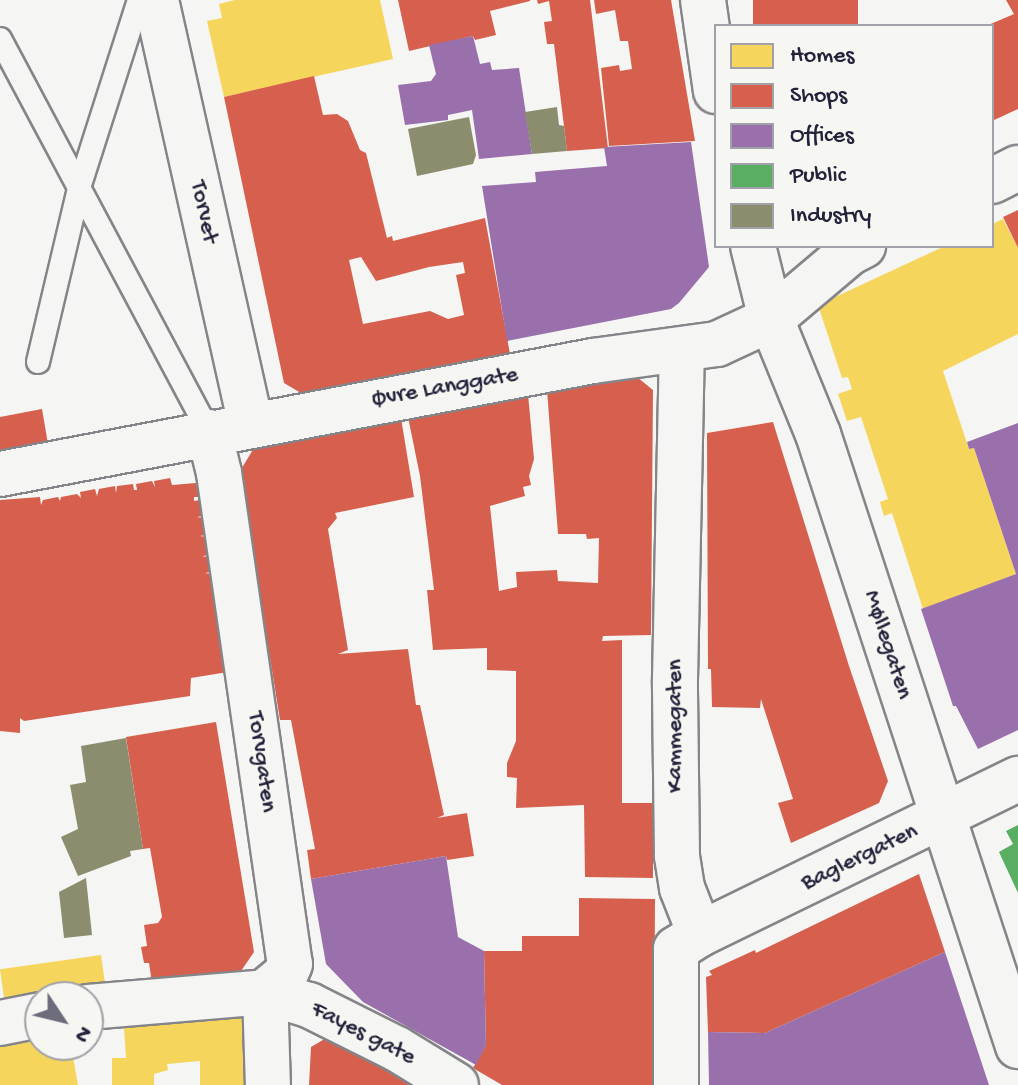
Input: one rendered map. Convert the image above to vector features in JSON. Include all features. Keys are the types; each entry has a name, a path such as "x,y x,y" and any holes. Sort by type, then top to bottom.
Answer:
{"street":[{"name":"Torvet","path":"156,0 230,428"},
{"path":"703,0 714,77"},
{"path":"994,180 1018,168"},
{"name":"Møllegaten","path":"753,248 771,319 818,434 1018,1046"},
{"name":"Øvre Langgate","path":"0,474 593,361 717,344 771,319 859,248"},
{"name":"Kammegaten","path":"682,350 675,679 677,855 682,888 700,934"},
{"name":"Torvgaten","path":"230,428 219,473 290,964 285,975 265,992"},
{"name":"Baglergaten","path":"700,934 1018,779"},
{"path":"676,1085 676,949 700,934"},
{"path":"104,1006 265,992 268,1085"},
{"name":"Fayes gate","path":"265,992 309,1005 397,1049 456,1085"},
{"path":"0,1023 24,1018"}],"lane":[{"path":"38,362 79,188 139,0"},
{"path":"0,39 79,188 230,428"}],"building: Homes":[{"path":"235,0 380,0 393,59 224,97 207,21 222,18 219,4"},
{"path":"1003,219 1018,248 1018,334 943,371 969,449 974,448 1016,574 923,609 892,513 884,516 880,502 888,499 861,417 847,421 838,394 852,389 848,377 842,378 818,305 941,248 994,248 994,223"},
{"path":"101,955 106,990 104,981 24,981 24,1001 5,1004 0,969"},
{"path":"235,1006 248,1018 244,1085 200,1085 200,1061 167,1064 168,1070 154,1074 154,1085 112,1085 112,1058 126,1058 123,1013"},
{"path":"24,1031 24,1061 74,1061 78,1085 0,1085 0,1034"}],"building: Shops":[{"path":"398,0 530,1 490,11 496,35 475,40 473,36 409,51"},
{"path":"537,0 590,0 608,148 567,151 554,44 547,44 544,22 552,21 549,1 538,4"},
{"path":"594,0 671,0 695,141 609,146 601,68 619,65 620,71 632,69 628,41 620,41 615,10 596,14"},
{"path":"753,0 858,0 858,24 753,24"},
{"path":"1006,0 1018,0 1018,109 994,120 994,24 991,24 1014,14"},
{"path":"314,76 323,115 337,114 348,121 360,150 366,153 387,238 392,236 393,241 485,218 510,354 306,396 284,383 224,97","holes":["361,257 376,281 463,262 465,273 456,275 464,315 448,319 430,311 363,324 349,260"]},
{"path":"1018,210 1018,248 1003,217"},
{"path":"632,373 653,390 651,635 603,636 602,641 622,640 622,803 653,803 653,878 585,877 584,805 516,808 517,778 507,777 507,763 516,741 516,671 487,670 487,648 433,650 427,590 434,590 420,476 408,417 528,394 534,459 529,476 531,485 523,487 525,496 490,506 499,591 517,587 516,572 557,570 558,581 598,583 599,538 587,539 586,534 558,534 547,390"},
{"path":"42,409 49,450 0,459 0,417"},
{"path":"401,418 414,497 335,513 337,518 328,529 348,650 338,654 408,649 416,705 420,705 444,815 437,818 467,813 474,856 447,860 446,856 311,879 307,850 315,849 291,720 280,720 240,471 254,448"},
{"path":"773,422 888,781 879,803 791,843 778,803 793,799 761,699 760,708 712,707 711,669 708,669 707,433"},
{"path":"170,478 172,485 196,483 199,497 194,497 194,501 200,500 203,516 197,517 203,518 205,535 200,536 206,537 209,554 202,557 209,556 211,572 205,573 211,574 234,671 191,678 190,696 24,721 20,718 20,733 0,731 0,500 40,497 41,505 43,500 58,497 60,501 61,497 77,494 81,498 80,492 95,489 97,496 99,489 115,486 116,493 117,486 133,484 134,490 137,490 136,484 152,481 155,487 154,481"},
{"path":"216,722 254,952 241,971 152,983 149,963 144,963 141,947 147,946 144,925 158,923 162,917 150,848 143,849 126,737"},
{"path":"919,874 945,952 765,1033 708,1032 706,977 712,975 709,971 755,950 756,953"},
{"path":"579,898 655,899 654,1085 502,1085 473,1068 486,1045 484,951 522,951 522,936 579,936"},
{"path":"328,1037 330,1042 388,1071 402,1065 434,1085 309,1085 311,1047"}],"building: Offices":[{"path":"473,36 480,64 490,62 492,70 519,68 532,154 479,159 472,110 448,115 448,120 405,125 398,85 431,81 436,74 429,45"},
{"path":"691,142 709,267 679,303 671,309 507,341 482,186 536,182 535,172 607,166 604,147"},
{"path":"1018,423 1018,730 978,749 956,706 953,706 921,609 1016,574 974,448 969,449 967,442"},
{"path":"446,856 458,937 484,951 486,1045 476,1065 363,1002 326,964 311,879"},
{"path":"945,952 989,1085 709,1085 708,1032 765,1033"}],"building: Public":[{"path":"1018,825 1018,893 999,852 1013,844 1006,831"}],"building: Industry":[{"path":"557,107 559,125 564,126 567,151 532,154 525,112"},
{"path":"469,117 476,155 473,164 417,176 408,129"},
{"path":"126,738 143,849 130,851 131,856 78,876 61,837 78,829 70,785 86,782 81,746"},
{"path":"86,878 92,935 64,938 59,892"}]}
